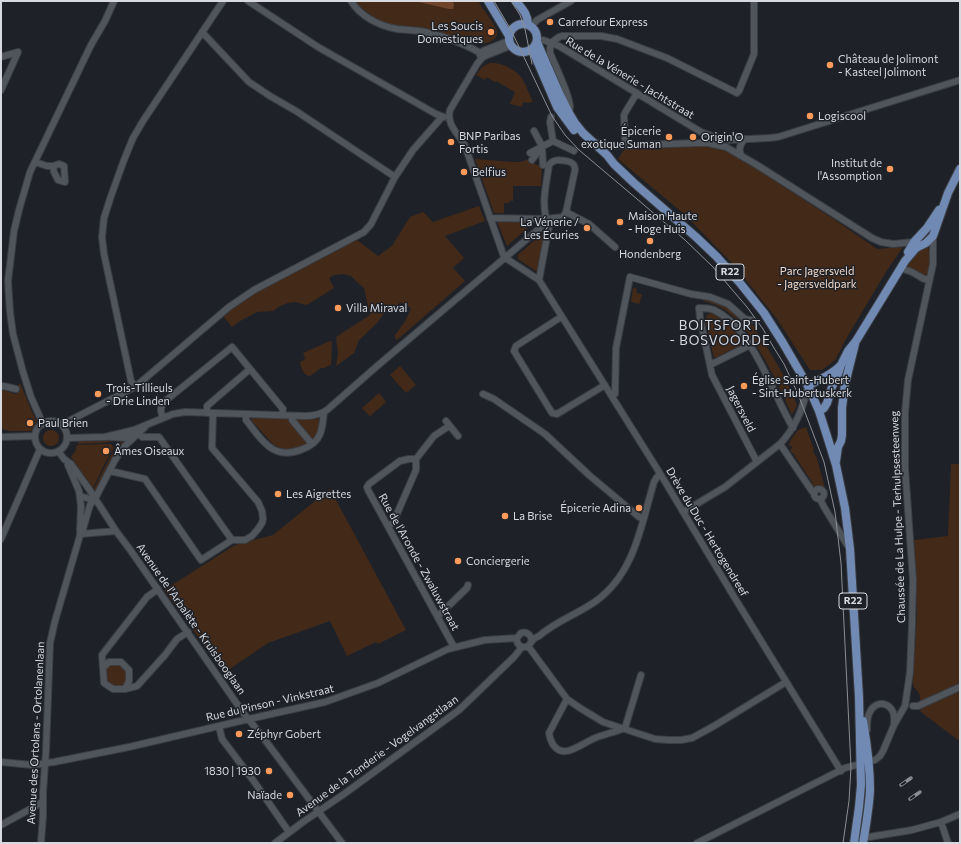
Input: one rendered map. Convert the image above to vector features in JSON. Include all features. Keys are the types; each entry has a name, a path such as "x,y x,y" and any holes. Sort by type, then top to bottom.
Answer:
{"main road":[{"path":"488,1 514,50 521,53 528,52 535,45"},
{"name":"R22","path":"516,1 528,18 529,26 536,33 535,45 557,107 577,134 604,158 614,164"},
{"path":"509,41 510,31 515,26 523,24 529,26"},
{"name":"R22","path":"535,45 569,113 582,132 634,183 717,257 764,313 808,386 819,411 836,465 845,508 850,549 864,764 870,783 864,840"},
{"name":"Chaussée de La Hulpe - Terhulpsesteenweg","path":"934,234 948,193 960,169"},
{"path":"819,411 824,408 827,403 832,387 848,351 856,341 914,242 935,217 948,193"},
{"path":"902,264 916,248 926,243 934,234"},
{"path":"836,465 838,447 842,435 842,408 845,384 856,341"},
{"path":"808,386 835,372 841,365"},
{"name":"R22","path":"854,843 867,745 859,697"}],"street":[{"path":"43,424 31,397 20,365 13,334 8,282 14,231 30,172 91,45 105,21 114,1"},
{"path":"135,387 131,381 104,254 102,237 104,218 133,138 223,1"},
{"path":"248,1 318,47 445,117 462,141 471,161 504,257"},
{"path":"351,1 364,15 375,22 396,29 425,32 466,45 483,55"},
{"path":"529,26 571,1"},
{"path":"569,113 570,106 565,87 550,53 551,43 559,37 601,36 617,39 668,58 737,93 754,54 754,1"},
{"path":"202,32 249,82 296,111 395,177"},
{"name":"Rue de la Vénerie - Jachtstraat","path":"535,45 543,40 559,46 701,132 701,138 698,143"},
{"path":"61,425 135,387 229,307 243,297 364,232 371,224 395,177 413,150 450,110 477,64 479,56 483,55 483,51 509,41"},
{"path":"1,57 18,52 1,90"},
{"path":"701,132 724,139 778,137 960,80"},
{"path":"626,141 624,116 637,93"},
{"path":"551,117 550,122 553,141"},
{"path":"534,131 542,146 543,165"},
{"path":"742,155 740,152 740,146 746,139"},
{"path":"530,153 553,141 574,151"},
{"path":"593,143 609,146 708,143 722,146 742,155 872,238 893,244 914,242"},
{"path":"532,160 542,146"},
{"path":"490,218 546,219 559,218 563,216 567,209 575,166 571,162 557,160 549,166 544,196 544,209 546,219 549,226 539,280"},
{"path":"35,162 47,166 53,166"},
{"path":"567,209 589,224 615,247"},
{"path":"246,414 246,420 269,447 276,451 298,451 312,444 320,435 324,412 504,257 540,228 546,219"},
{"name":"Chaussée de La Hulpe - Terhulpsesteenweg","path":"864,764 875,760 880,756 894,725 909,707 913,588 905,468 905,413 908,380 934,260 934,234"},
{"name":"Drève du Duc - Hertogendreef","path":"504,257 539,280 661,475 841,771"},
{"path":"902,264 924,279 930,278"},
{"path":"612,396 615,394 616,348 630,277 691,294 710,297 728,304 745,319 751,320"},
{"name":"Jagersveld","path":"698,295 700,318 712,375 757,462"},
{"path":"699,308 706,308 721,314 734,326 750,345 762,366 792,428"},
{"path":"561,317 516,346 514,351 552,413 557,414 605,385"},
{"path":"710,365 750,345"},
{"path":"163,418 161,408 164,402 232,347 283,409 282,415"},
{"path":"110,471 145,479 201,560 232,540 245,540 252,536 262,523 263,518 261,506 212,448 210,413 207,406 250,369"},
{"path":"1,387 3,386 16,389"},
{"path":"683,512 725,487 780,444 788,435 803,406 808,386"},
{"path":"482,394 494,399 545,434 589,475 639,517 643,518"},
{"name":"Avenue des Ortolans - Ortolanenlaan","path":"41,843 50,643 54,620 90,505 123,448 136,432 173,414 185,412 313,416 324,412"},
{"path":"292,416 292,420 312,444"},
{"path":"49,422 61,425 67,438 66,444 59,452 51,453 40,449 36,443 35,436 38,428 49,422"},
{"path":"388,526 393,523 416,470 416,459 434,436 448,424 458,436"},
{"path":"67,438 105,437 136,432 142,437 159,437 232,540"},
{"path":"1,437 35,436"},
{"path":"780,444 812,490 815,492 816,490 820,489 823,491 824,496 820,499 850,549"},
{"path":"1,539 40,449"},
{"name":"Avenue de l'Arbalète - Kruisbooglaan","path":"59,452 89,489 116,531 244,714 319,812"},
{"name":"Avenue des Ortolans - Ortolanenlaan","path":"64,459 72,473 80,494 81,533"},
{"name":"Rue de l'Aronde - Zwaluwstraat","path":"416,459 400,461 367,487 454,647"},
{"path":"661,475 657,477 654,482 635,548 620,576 610,588 596,601 545,630 530,641 526,648 517,644 519,634 523,632 528,633 530,641 567,699 580,708 603,722 655,739 674,740 692,738 786,682"},
{"path":"89,489 83,488 80,494 90,499 94,498"},
{"path":"81,533 116,531"},
{"path":"438,616 467,588 468,585"},
{"path":"158,589 147,597 102,655 104,683 113,689 125,689 137,686 178,639 188,632"},
{"name":"Rue du Pinson - Vinkstraat","path":"1,762 45,764 129,747 325,702 378,683 448,649 486,640 517,638"},
{"name":"Avenue de la Tenderie - Vogelvangstlaan","path":"275,843 288,832 319,812 459,710 514,657 522,647"},
{"path":"103,668 109,662 121,662 129,670 129,681 125,689"},
{"path":"625,728 641,675"},
{"path":"893,711 901,706 918,706 960,687"},
{"path":"567,699 549,733 552,743 557,750 565,752 575,749 596,738 625,728"},
{"path":"867,745 868,716 871,709 881,704 889,706 895,717 894,725"},
{"path":"219,726 222,739 253,780 288,832"},
{"path":"697,843 847,768 864,764"},
{"path":"1,825 43,801"},
{"path":"319,812 342,843"},
{"path":"864,840 869,837 912,830 941,822 960,814"},
{"path":"941,822 948,843"}],"green space":[{"path":"355,1 478,1 494,25 497,34 494,40 478,44 424,29 393,25 375,18"},
{"path":"490,63 507,66 515,71 521,77 533,102 523,102 522,107 510,104 515,92 496,81 495,82 486,77 485,80 476,75 482,67"},
{"name":"Parc Jagersveld - Jagersveldpark","path":"704,144 727,150 877,249 903,247 886,272 835,360 822,370 810,370 777,319 734,265 684,214 618,159 623,151 632,145"},
{"path":"475,159 519,162 531,159 535,164 542,165 541,186 513,186 513,201 504,203 504,213 494,213"},
{"path":"479,206 485,221 445,236 464,258 453,268 465,281 397,340 395,335 406,320 411,308 400,302 392,313 384,313 377,323 359,340 354,353 336,366 338,353 336,337 370,315 364,288 351,276 343,274 334,275 329,278 334,288 307,305 295,302 280,306 273,311 257,312 232,327 224,317 232,309 257,292 357,240 378,256 392,246 410,217 423,212 433,222"},
{"path":"500,221 534,222 507,246 498,224"},
{"path":"543,233 544,235 538,270 536,271 518,259 518,255"},
{"path":"926,246 929,249 931,260 928,275 923,276 908,268 906,263 910,257"},
{"path":"633,288 637,289 636,292 642,295 639,304 631,302"},
{"path":"703,299 719,302 728,307 746,322 752,324 777,363 793,394 797,405 792,415 770,369 754,342 744,329 725,310 714,304 703,301"},
{"path":"710,313 716,314 726,321 739,335 743,343 717,357 714,357 705,321 707,315"},
{"path":"330,341 332,342 331,365 321,368 310,376 306,374 300,363 305,358 303,353"},
{"path":"400,366 416,385 406,393 390,375"},
{"path":"20,383 37,422 31,431 5,430 1,428 1,391 3,390 16,394 17,387"},
{"path":"379,393 386,402 370,416 362,408"},
{"path":"253,418 319,419 320,428 316,436 298,449 285,449 274,445 251,420"},
{"path":"806,427 815,456 816,455 826,492 822,488 812,485 813,484 790,450 792,446 789,446 790,441 798,430"},
{"path":"48,430 54,430 59,435 57,444 54,446 48,446 43,441 43,435"},
{"path":"113,439 123,440 78,444 78,440 90,441"},
{"path":"121,442 125,442 115,455 97,490 95,491 94,489 106,465"},
{"path":"111,444 114,448 93,488 71,457 75,452 77,445"},
{"path":"951,464 960,464 960,738 958,740 921,712 919,707 920,696 918,691 913,686 917,613 914,540 948,536"},
{"path":"330,489 406,630 378,644 376,642 347,656 330,621 268,643 224,673 164,590 235,545 273,535"},
{"path":"119,663 127,669 128,680 123,685 114,686 106,680 105,671 110,664"}],"shaded area":[{"path":"414,1 453,1 454,5 453,9 449,9"}],"tram line":[{"path":"494,1 511,30 552,116 565,135 579,150 685,240 713,267 747,307 763,329 784,364 798,394 824,462 835,512 841,563 851,767 849,801 843,843"},
{"path":"511,1 520,15 525,29 532,64"}],"railway":[{"path":"901,785 911,778"},
{"path":"910,799 920,792"}],"place":[{"name":"Carrefour Express","path":"550,22"},
{"name":"Les Soucis Domestiques","path":"491,32"},
{"name":"Château de Jolimont - Kasteel Jolimont","path":"830,65"},
{"name":"Logiscool","path":"810,116"},
{"name":"Épicerie exotique Suman","path":"669,137"},
{"name":"Origin'O","path":"693,137"},
{"name":"BNP Paribas Fortis","path":"451,142"},
{"name":"Institut de l'Assomption","path":"890,169"},
{"name":"Belfius","path":"464,172"},
{"name":"Maison Haute - Hoge Huis","path":"620,222"},
{"name":"La Vénerie / Les Écuries","path":"587,228"},
{"name":"Hondenberg","path":"650,241"},
{"name":"Villa Miraval","path":"338,308"},
{"name":"Église Saint-Hubert - Sint-Hubertuskerk","path":"744,386"},
{"name":"Trois-Tillieuls - Drie Linden","path":"98,394"},
{"name":"Paul Brien","path":"30,423"},
{"name":"Âmes Oiseaux","path":"106,451"},
{"name":"Les Aigrettes","path":"278,494"},
{"name":"Épicerie Adina","path":"639,508"},
{"name":"La Brise","path":"505,516"},
{"name":"Conciergerie","path":"458,561"},
{"name":"Zéphyr Gobert","path":"239,734"},
{"name":"1830 | 1930","path":"269,771"},
{"name":"Naïade","path":"290,795"}],"district":[{"name":"BOITSFORT - BOSVOORDE","path":"720,334"}]}
